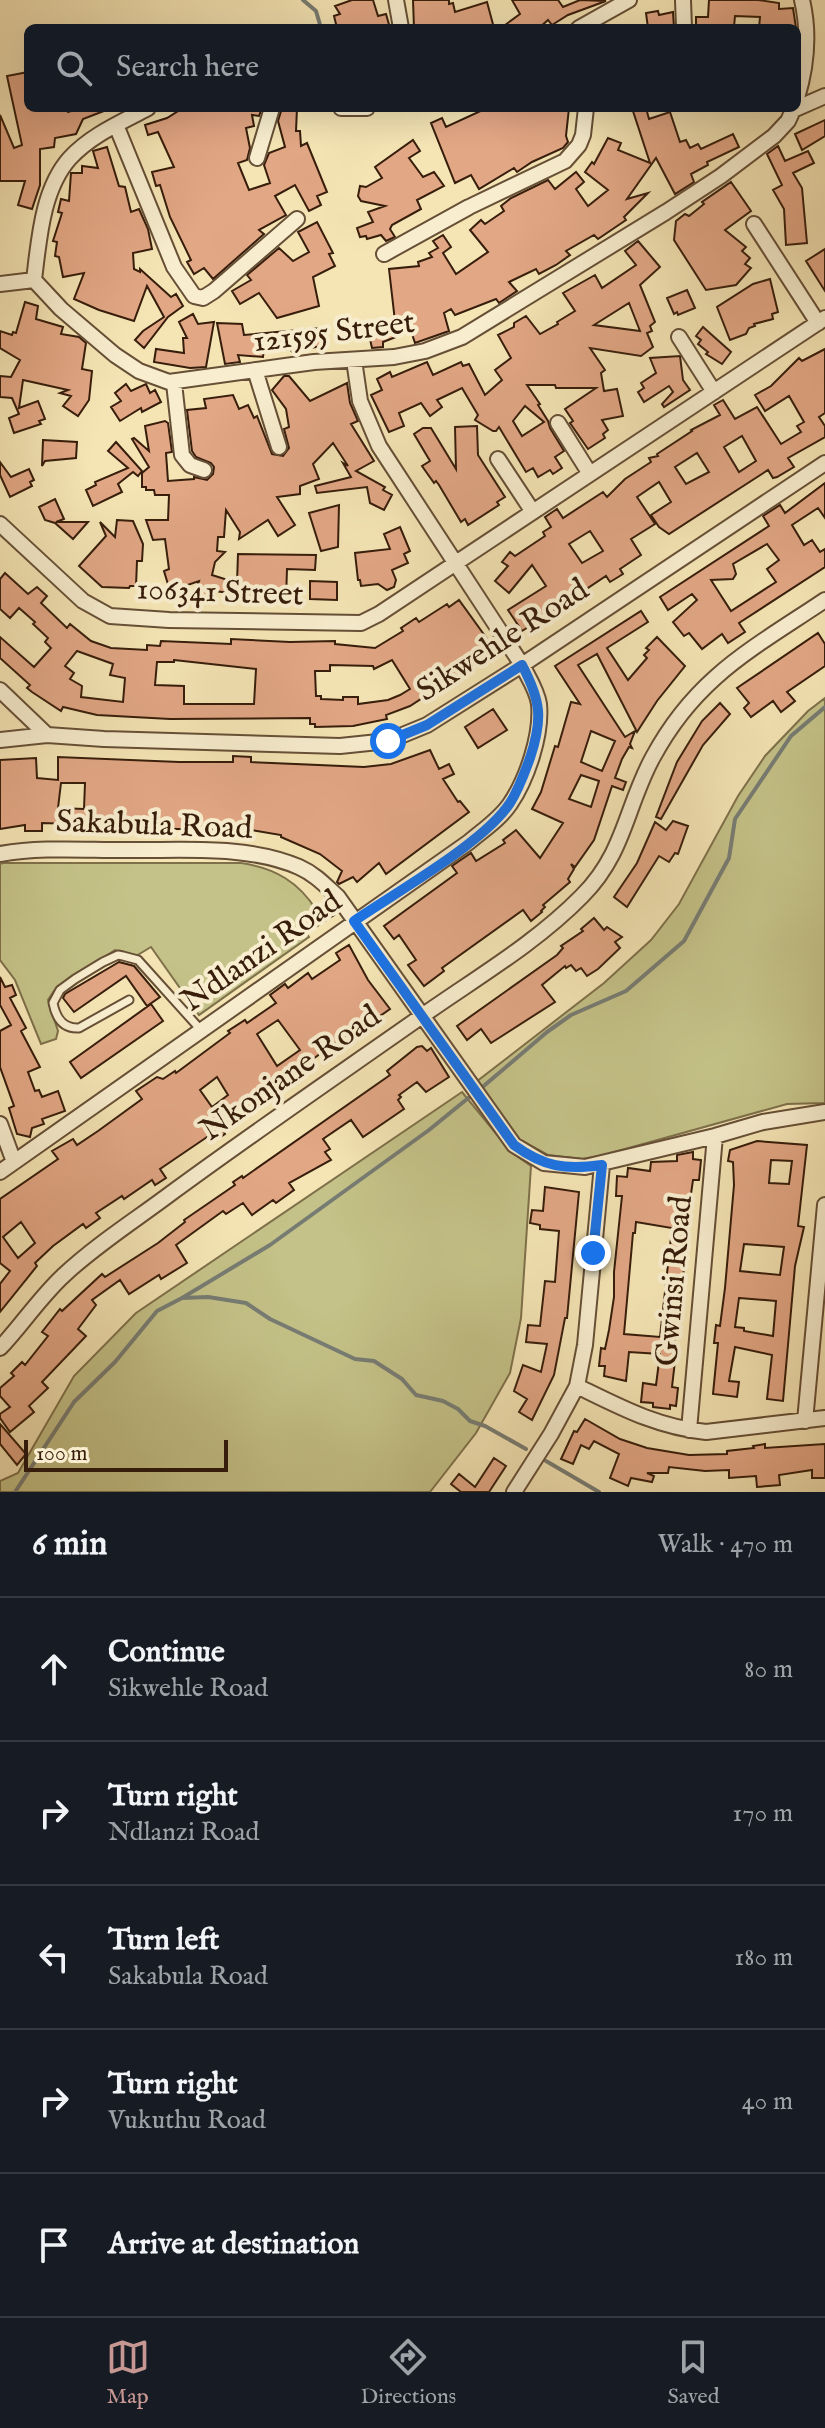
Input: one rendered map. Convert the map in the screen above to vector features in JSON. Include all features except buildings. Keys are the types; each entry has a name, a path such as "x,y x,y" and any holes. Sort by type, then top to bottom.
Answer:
{"street":[{"path":"396,0 400,24"},
{"path":"586,24 629,0"},
{"path":"683,0 684,24"},
{"name":"121595 Street","path":"801,81 807,56 802,0"},
{"path":"801,104 825,96"},
{"path":"0,284 34,280 47,201 60,171 71,156 87,143 140,112"},
{"path":"257,158 271,112"},
{"path":"384,254 469,207 565,161 579,145 586,112"},
{"name":"121595 Street","path":"34,280 61,309 115,355 139,371 174,383 255,370 425,351 462,337 721,176 781,130 792,112"},
{"path":"116,125 174,267 194,296 203,298 214,291 297,219"},
{"name":"106341 Street","path":"0,524 83,601 110,616 124,619 361,623 822,320 754,224"},
{"path":"679,337 714,392"},
{"path":"354,360 360,401 369,427 393,471 522,665"},
{"path":"255,370 279,447"},
{"path":"174,383 182,455 190,465 204,470"},
{"path":"558,423 590,474"},
{"path":"498,459 533,512"},
{"name":"Sikwehle Road","path":"0,740 47,735 367,745 388,741 427,725 522,665 825,463"},
{"name":"Nkonjane Road","path":"0,1348 46,1294 80,1261 546,928 582,897 617,849 651,760 673,722 694,696 716,674 825,600"},
{"name":"Ndlanzi Road","path":"0,1172 469,842 497,819 520,787 538,726 539,704 522,665"},
{"path":"0,690 47,735"},
{"name":"Sakabula Road","path":"0,854 82,850 238,852 300,867 316,876 338,897 514,1145 530,1157 557,1167 602,1165 763,1122 825,1112"},
{"path":"0,1124 14,1162"},
{"name":"Gwinsi Road","path":"689,1430 715,1136"},
{"path":"514,1492 577,1386 585,1345 602,1165"},
{"path":"805,1421 825,1205"},
{"path":"577,1386 655,1423 689,1430 706,1432 825,1418"}],"lane":[{"path":"129,1000 79,1028 70,1029 61,1023 53,1003 60,990 118,955 138,960 201,1030"}],"shaded area":[{"path":"825,698 825,1103 787,1104 582,1159 548,1155 520,1140 476,1082 604,983 651,940 679,904 738,796 765,756 808,711"},
{"path":"241,863 285,878 302,892 317,911 299,923 309,937 199,1015 151,947 136,956 115,950 56,988 48,1000 58,1031 56,1039 41,1044 15,980 0,960 0,864"},
{"path":"462,1092 511,1152 531,1166 521,1318 510,1373 476,1433 430,1492 0,1492 0,1481 18,1473 74,1376 136,1313"}],"waterway":[{"path":"303,0 316,11 320,24"},
{"path":"479,1090 547,1032 571,1015 626,991 684,941 729,858 735,819 791,736 825,707"},
{"path":"182,1298 270,1245 429,1130 472,1095"},
{"path":"15,1492 74,1402 115,1362 157,1311 182,1298 208,1297 246,1303 270,1319 355,1359 374,1361 402,1379 416,1395 443,1401 458,1409 470,1421 526,1449"},
{"path":"546,1461 599,1492"}],"route":[{"path":"388,741 427,725 522,665 534,688 539,704 538,726 520,787 509,805 469,842 354,921 514,1145 530,1157 557,1167 602,1165 593,1253"}]}
